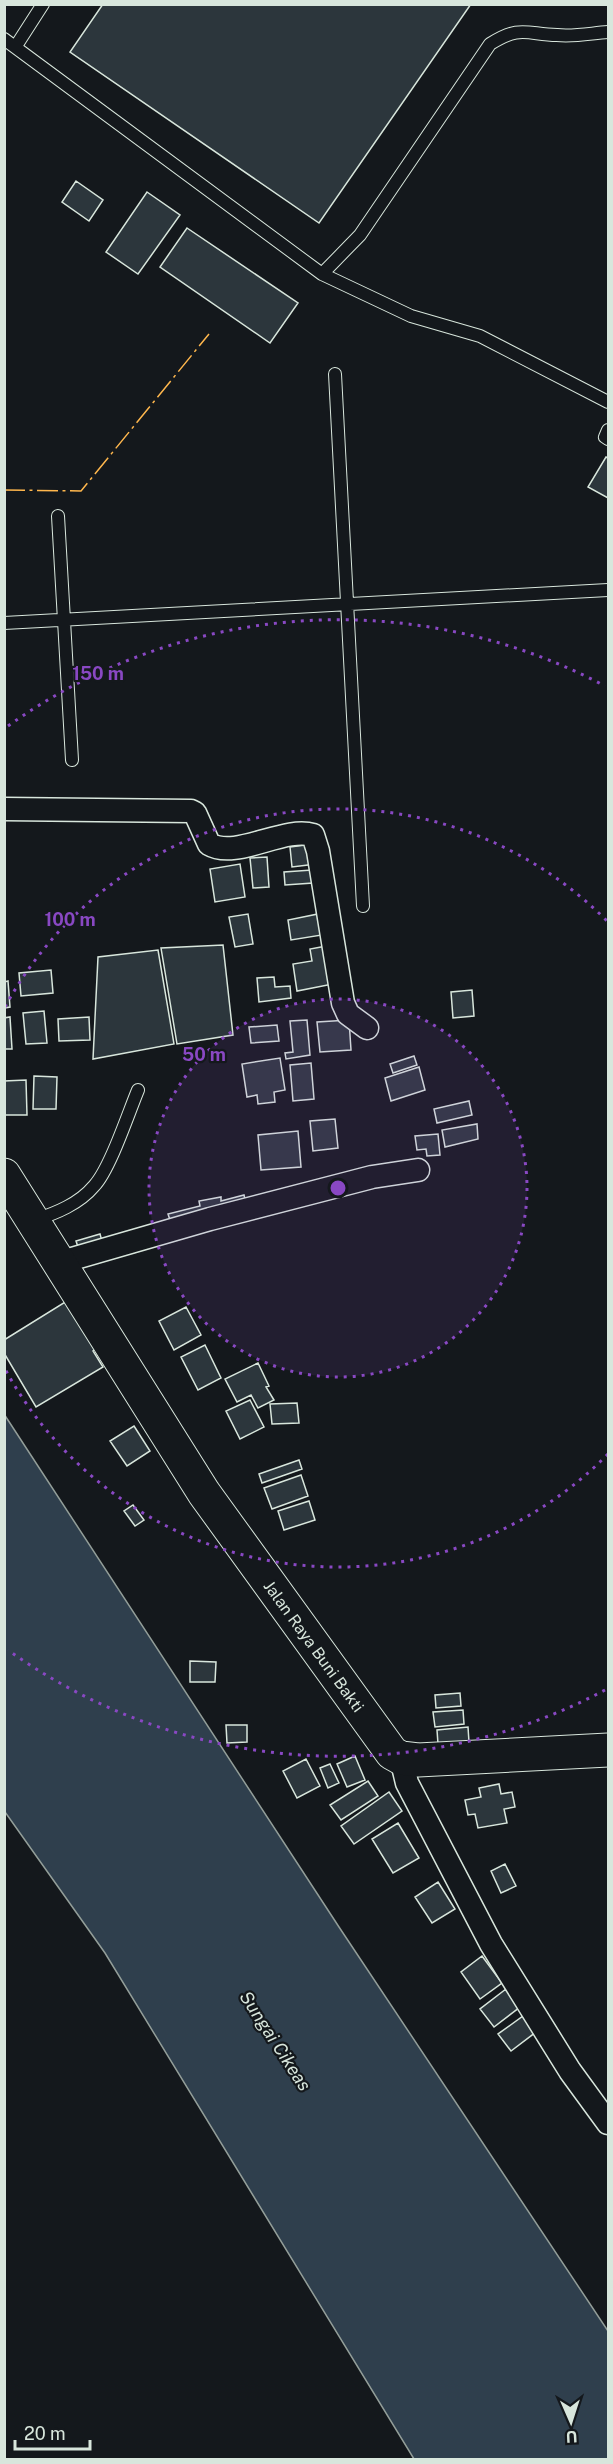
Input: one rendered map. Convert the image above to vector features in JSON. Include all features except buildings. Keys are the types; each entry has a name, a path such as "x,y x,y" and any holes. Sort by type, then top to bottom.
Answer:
{"main road":[{"name":"Jalan Raya Buni Bakti","path":"4,1175 204,1493 384,1744 401,1758"},
{"path":"401,1758 418,1760 609,1750"}],"street":[{"path":"4,809 191,812 195,813 209,844 225,848 300,834 313,835 318,851 344,1003 348,1014 367,1028"},
{"path":"58,1263 210,1219 372,1177 418,1170"},
{"path":"401,1758 407,1783 491,1944 570,2071 609,2123"}],"lane":[{"path":"16,46 43,4"},
{"path":"322,274 360,235 490,44 506,34 524,31 559,36 609,32"},
{"path":"4,39 322,274 411,316 480,336 609,402"},
{"path":"335,375 363,906"},
{"path":"609,430 606,437 609,439"},
{"path":"58,516 72,760"},
{"path":"4,624 609,590"},
{"path":"34,1221 58,1212 87,1194 100,1179 138,1090"}],"water":[{"name":"Sungai Cikeas","path":"4,1414 339,1927 608,2331 608,2459 414,2459 105,1953 5,1812"}],"power":[{"path":"4,490 81,491 209,334"}]}
